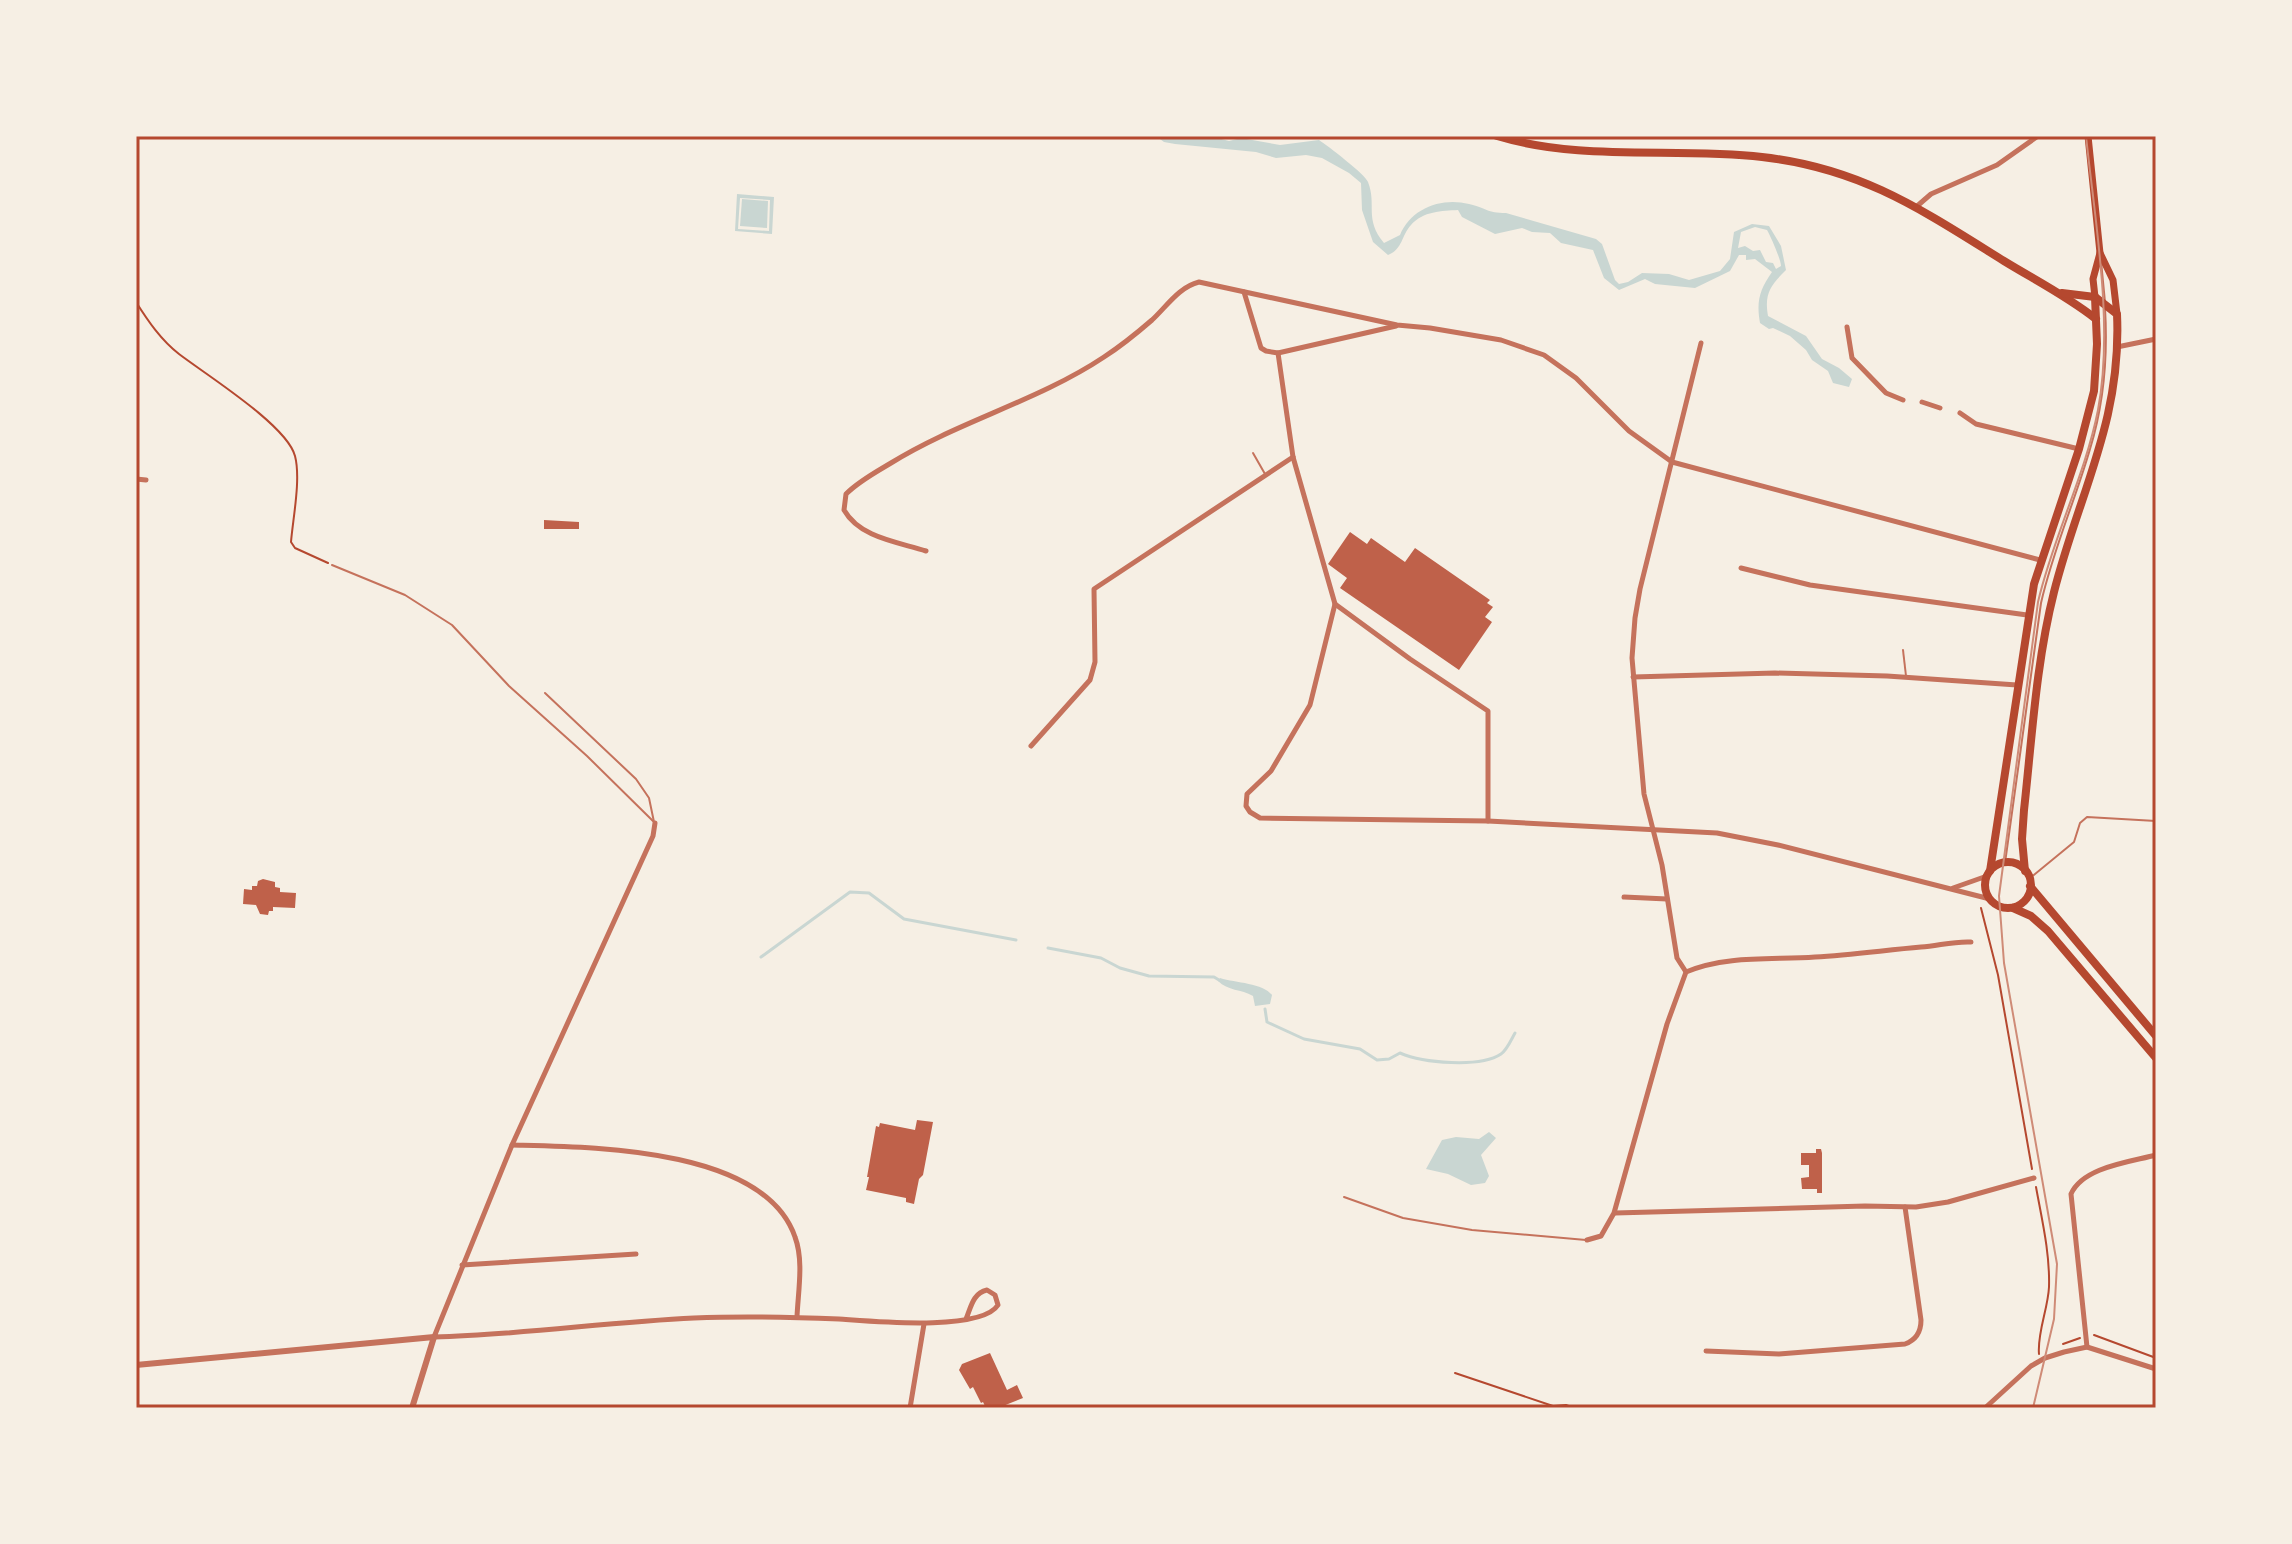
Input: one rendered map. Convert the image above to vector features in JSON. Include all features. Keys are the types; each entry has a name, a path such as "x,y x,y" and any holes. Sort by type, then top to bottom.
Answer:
{"main road":[{"path":"1497,136 1538,146 1581,151 1761,157 1807,164 1864,180 1916,207 2061,293 2096,319"},
{"path":"2013,908 2025,900 2028,879 2022,856 2023,819 2048,621 2061,565 2106,427 2116,371 2117,314 2113,280 2100,253 2088,136"},
{"path":"2100,253 2093,279 2097,344 2094,391 2079,449 2040,560 2027,615 1999,825 1985,886 1990,899 2001,907 2013,908 2031,916 2053,936 2156,1058"},
{"path":"2061,293 2095,297 2117,314"},
{"path":"1989,873 2005,863 2014,864 2156,1036"}],"street":[{"path":"1916,207 1931,194 1997,165 2038,136"},
{"path":"926,551 859,527 844,510 846,494 861,481 909,452 967,422 1072,376 1131,338 1184,288 1204,282 1397,325 1501,340 1544,355 1576,378 1629,431 1672,462 2040,560"},
{"path":"1244,292 1261,348 1266,351 1278,353 1290,348 1366,335 1397,325"},
{"path":"1847,327 1852,358 1886,393 1903,400"},
{"path":"2117,347 2156,339"},
{"path":"1686,972 1677,958 1662,865 1644,794 1633,677 1633,638 1637,603 1701,343"},
{"path":"1278,353 1293,457 1335,604 1310,705 1271,771 1247,794 1246,806 1250,812 1260,818 1488,821 1652,828 1741,836 1990,899"},
{"path":"1922,402 1940,408"},
{"path":"1960,413 1976,424 2079,449"},
{"path":"1031,746 1090,680 1095,662 1094,589 1293,457"},
{"path":"136,479 146,480"},
{"path":"1741,568 1810,585 2027,615"},
{"path":"1335,604 1488,711 1488,821"},
{"path":"1633,677 1775,673 1906,677 2017,685"},
{"path":"412,1408 434,1337 462,1265 512,1145 647,848 655,823"},
{"path":"1953,888 1989,873"},
{"path":"1624,897 1667,899"},
{"path":"1587,1240 1601,1236 1614,1213 1667,1024 1686,972 1705,965 1747,959 1815,957 1925,947 1956,941 1971,942"},
{"path":"512,1145 615,1148 721,1170 753,1188 777,1206 796,1239 799,1253 797,1317"},
{"path":"2087,1347 2071,1194 2080,1181 2095,1173 2156,1155"},
{"path":"1614,1213 1905,1207 1948,1202 2034,1178"},
{"path":"1706,1351 1779,1354 1905,1344 1914,1339 1920,1331 1921,1320 1905,1207"},
{"path":"462,1265 636,1254"},
{"path":"136,1365 434,1337 694,1318 797,1317 924,1324 966,1319 987,1316 994,1311 998,1302 995,1295 987,1290 980,1292 966,1319"},
{"path":"910,1408 924,1324"},
{"path":"1985,1408 2037,1361 2087,1347 2156,1369"}],"lane":[{"path":"2005,863 2041,603 2051,561 2090,451 2102,399 2107,353 2100,253"},
{"path":"1253,453 1265,475"},
{"path":"332,565 405,595 452,625 509,686 655,823"},
{"path":"1903,650 1906,677"},
{"path":"545,693 636,779 649,798 655,823"},
{"path":"2028,879 2074,842 2080,823 2087,817 2156,821"},
{"path":"1344,1197 1403,1218 1472,1230 1587,1240"}],"path":[{"path":"136,302 162,339 178,354 242,399 287,441 296,464 292,546 332,565"},
{"path":"1981,908 1998,975 2049,1268 2048,1302 2037,1361"},
{"path":"2086,1335 2094,1334 2156,1358"},
{"path":"1455,1373 1553,1406 1574,1408"}],"shaded area":[{"path":"1156,136 1210,136 1229,141 1241,138 1280,145 1319,140 1366,178 1374,227 1384,243 1400,235 1420,211 1438,204 1459,202 1596,239 1602,244 1619,284 1642,273 1669,274 1689,280 1720,271 1730,259 1734,232 1752,224 1769,226 1781,246 1786,270 1770,290 1768,316 1806,336 1822,359 1852,379 1849,387 1833,383 1828,371 1812,360 1790,336 1760,323 1760,296 1772,272 1755,259 1746,260 1746,255 1739,255 1730,271 1695,288 1655,284 1645,279 1619,290 1604,278 1593,250 1561,243 1550,233 1522,228 1495,234 1462,217 1458,210 1433,213 1416,220 1397,249 1388,255 1373,242 1362,210 1361,183 1322,158 1306,155 1276,158 1256,152 1164,142","holes":["1755,227 1767,230 1781,263 1776,269 1773,263 1766,262 1760,250 1753,251 1745,246 1738,248 1741,232"]},
{"path":"737,194 774,197 772,234 735,231","holes":["740,198 770,200 769,231 738,229"]},
{"path":"742,199 768,201 767,228 740,226"},
{"path":"1220,978 1268,991 1272,995 1270,1004 1255,1006 1253,996 1226,987 1218,981"},
{"path":"1489,1132 1496,1138 1481,1155 1489,1176 1485,1183 1471,1185 1448,1174 1426,1169 1442,1140 1456,1137 1479,1139"}],"building":[{"path":"544,520 579,522 579,529 544,529"},
{"path":"1350,532 1367,544 1371,538 1405,562 1415,548 1490,600 1487,603 1493,607 1485,617 1492,622 1459,670 1340,588 1347,578 1328,564"},
{"path":"258,881 275,882 280,892 296,893 295,908 273,907 268,915 260,914 256,905 243,904 244,889 252,890 252,886 257,886"},
{"path":"917,1120 933,1122 914,1204 906,1202 906,1198 866,1190 876,1126 879,1127 880,1123 915,1130"},
{"path":"1816,1149 1821,1149 1822,1153 1822,1193 1817,1193 1817,1189 1802,1189 1801,1178 1809,1177 1809,1165 1801,1165 1801,1153 1816,1153"},
{"path":"990,1353 1007,1390 1017,1385 1023,1398 998,1408 986,1408 973,1387 970,1389 959,1370 962,1364"}],"waterway":[{"path":"761,957 850,892 869,893 904,919 1016,940"},
{"path":"1048,948 1101,958 1120,968 1149,976 1214,977 1219,980"},
{"path":"1265,1009 1267,1022 1304,1039 1360,1049 1377,1060 1389,1059 1400,1053 1437,1061 1480,1061 1501,1054 1515,1033"}],"tram line":[{"path":"2033,1408 2054,1319 2057,1264 2004,963 1999,896 2038,602 2092,435 2102,377 2104,309 2086,136"}]}
